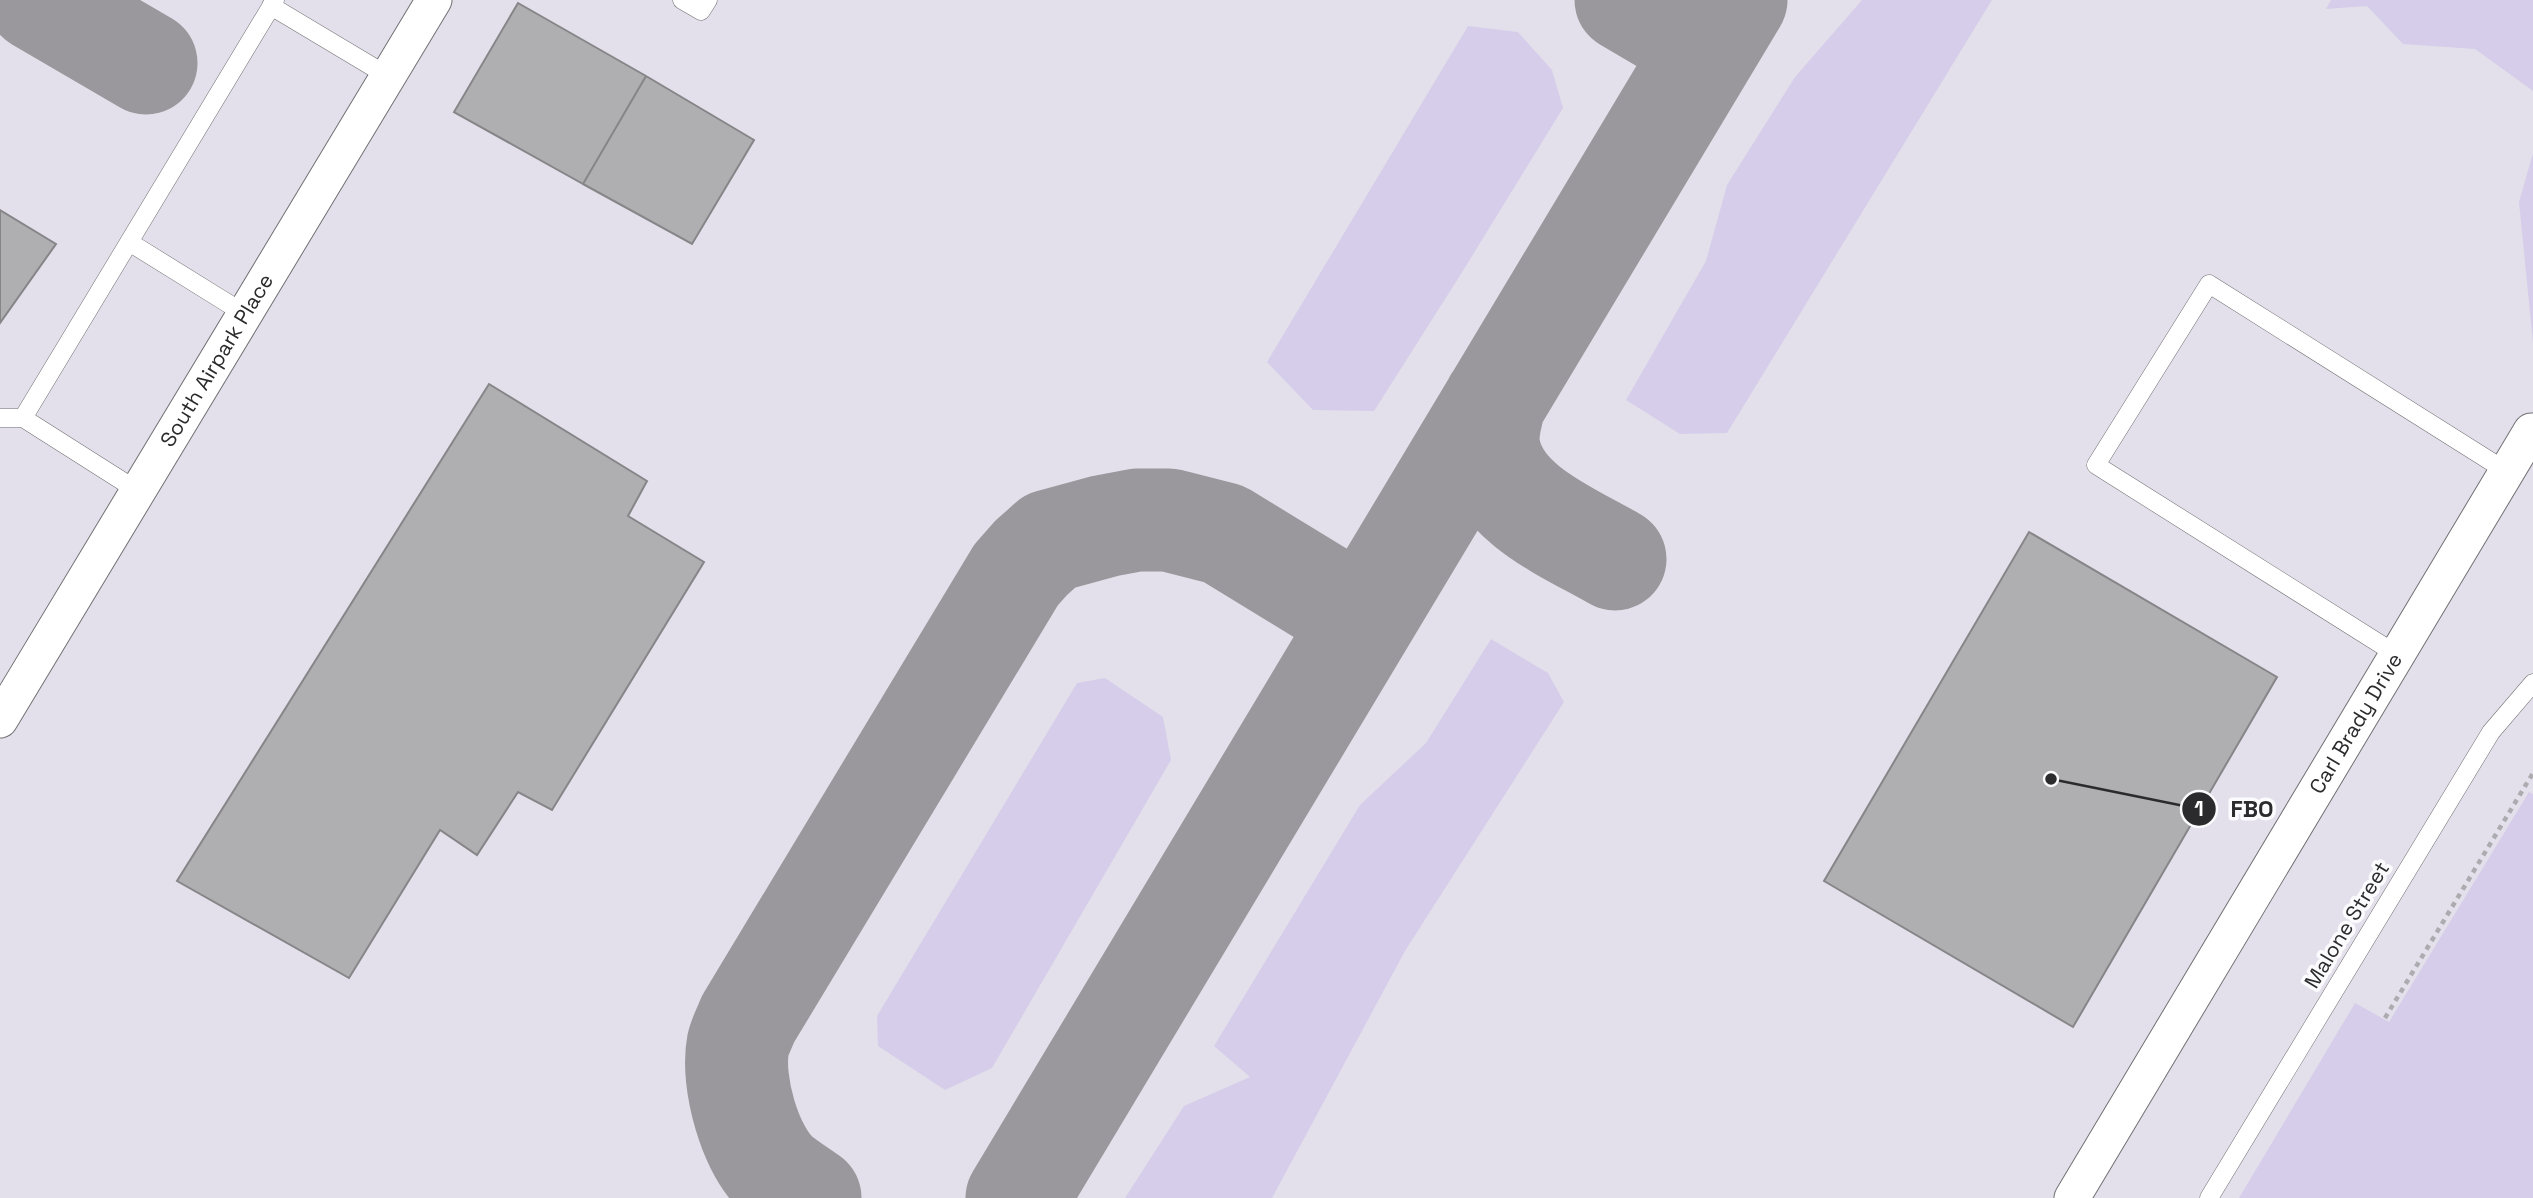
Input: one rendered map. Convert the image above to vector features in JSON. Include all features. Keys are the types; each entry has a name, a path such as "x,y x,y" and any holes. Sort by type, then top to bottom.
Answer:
{"street":[{"name":"South Airpark Place","path":"0,720 434,0"},
{"name":"Carl Brady Drive","path":"2072,1198 2531,430"}],"lane":[{"path":"682,0 701,11 708,0"},
{"path":"23,418 273,3 388,76"},
{"path":"129,242 245,314"},
{"path":"2396,654 2096,465 2209,284 2506,471"},
{"path":"0,418 23,418 138,491"},
{"name":"Malone Street","path":"2209,1198 2491,732 2533,683"}],"path":[{"path":"2385,1018 2533,773"}],"shaded area":[{"path":"0,0 2533,0 2533,1198 0,1198"},
{"path":"1862,0 1992,0 1727,433 1680,434 1626,400 1706,261 1727,185 1795,77"},
{"path":"2331,0 2533,0 2533,91 2475,49 2403,44 2367,6 2326,9"},
{"path":"1468,26 1518,32 1552,70 1563,108 1374,411 1313,410 1267,362"},
{"path":"2533,153 2533,343 2519,202"},
{"path":"1491,639 1548,673 1564,702 1405,951 1272,1198 1125,1198 1184,1106 1250,1077 1214,1046 1360,805 1426,743"},
{"path":"1105,678 1163,717 1171,760 992,1068 945,1090 878,1046 877,1016 1077,683"},
{"path":"2529,792 2533,794 2533,1198 2239,1198 2355,1003 2389,1022"}],"building":[{"path":"518,3 646,76 583,184 454,112"},
{"path":"646,76 754,140 692,244 583,184"},
{"path":"0,210 56,244 0,323"},
{"path":"489,384 647,481 628,516 704,562 552,810 518,792 477,855 440,830 349,978 177,881"},
{"path":"2029,532 2277,677 2073,1027 1824,881"}],"taxiway":[{"path":"38,0 146,63"},
{"path":"1626,0 1706,47"},
{"path":"1017,1198 1736,0"},
{"path":"1495,401 1488,443 1495,469 1507,486 1521,502 1558,528 1615,559"},
{"path":"810,1198 779,1176 769,1165 751,1133 737,1078 740,1038 748,1019 1016,575 1031,558 1050,541 1137,520 1169,520 1224,534 1363,619"}],"place":[{"name":"FBO","path":"2051,779"}]}
